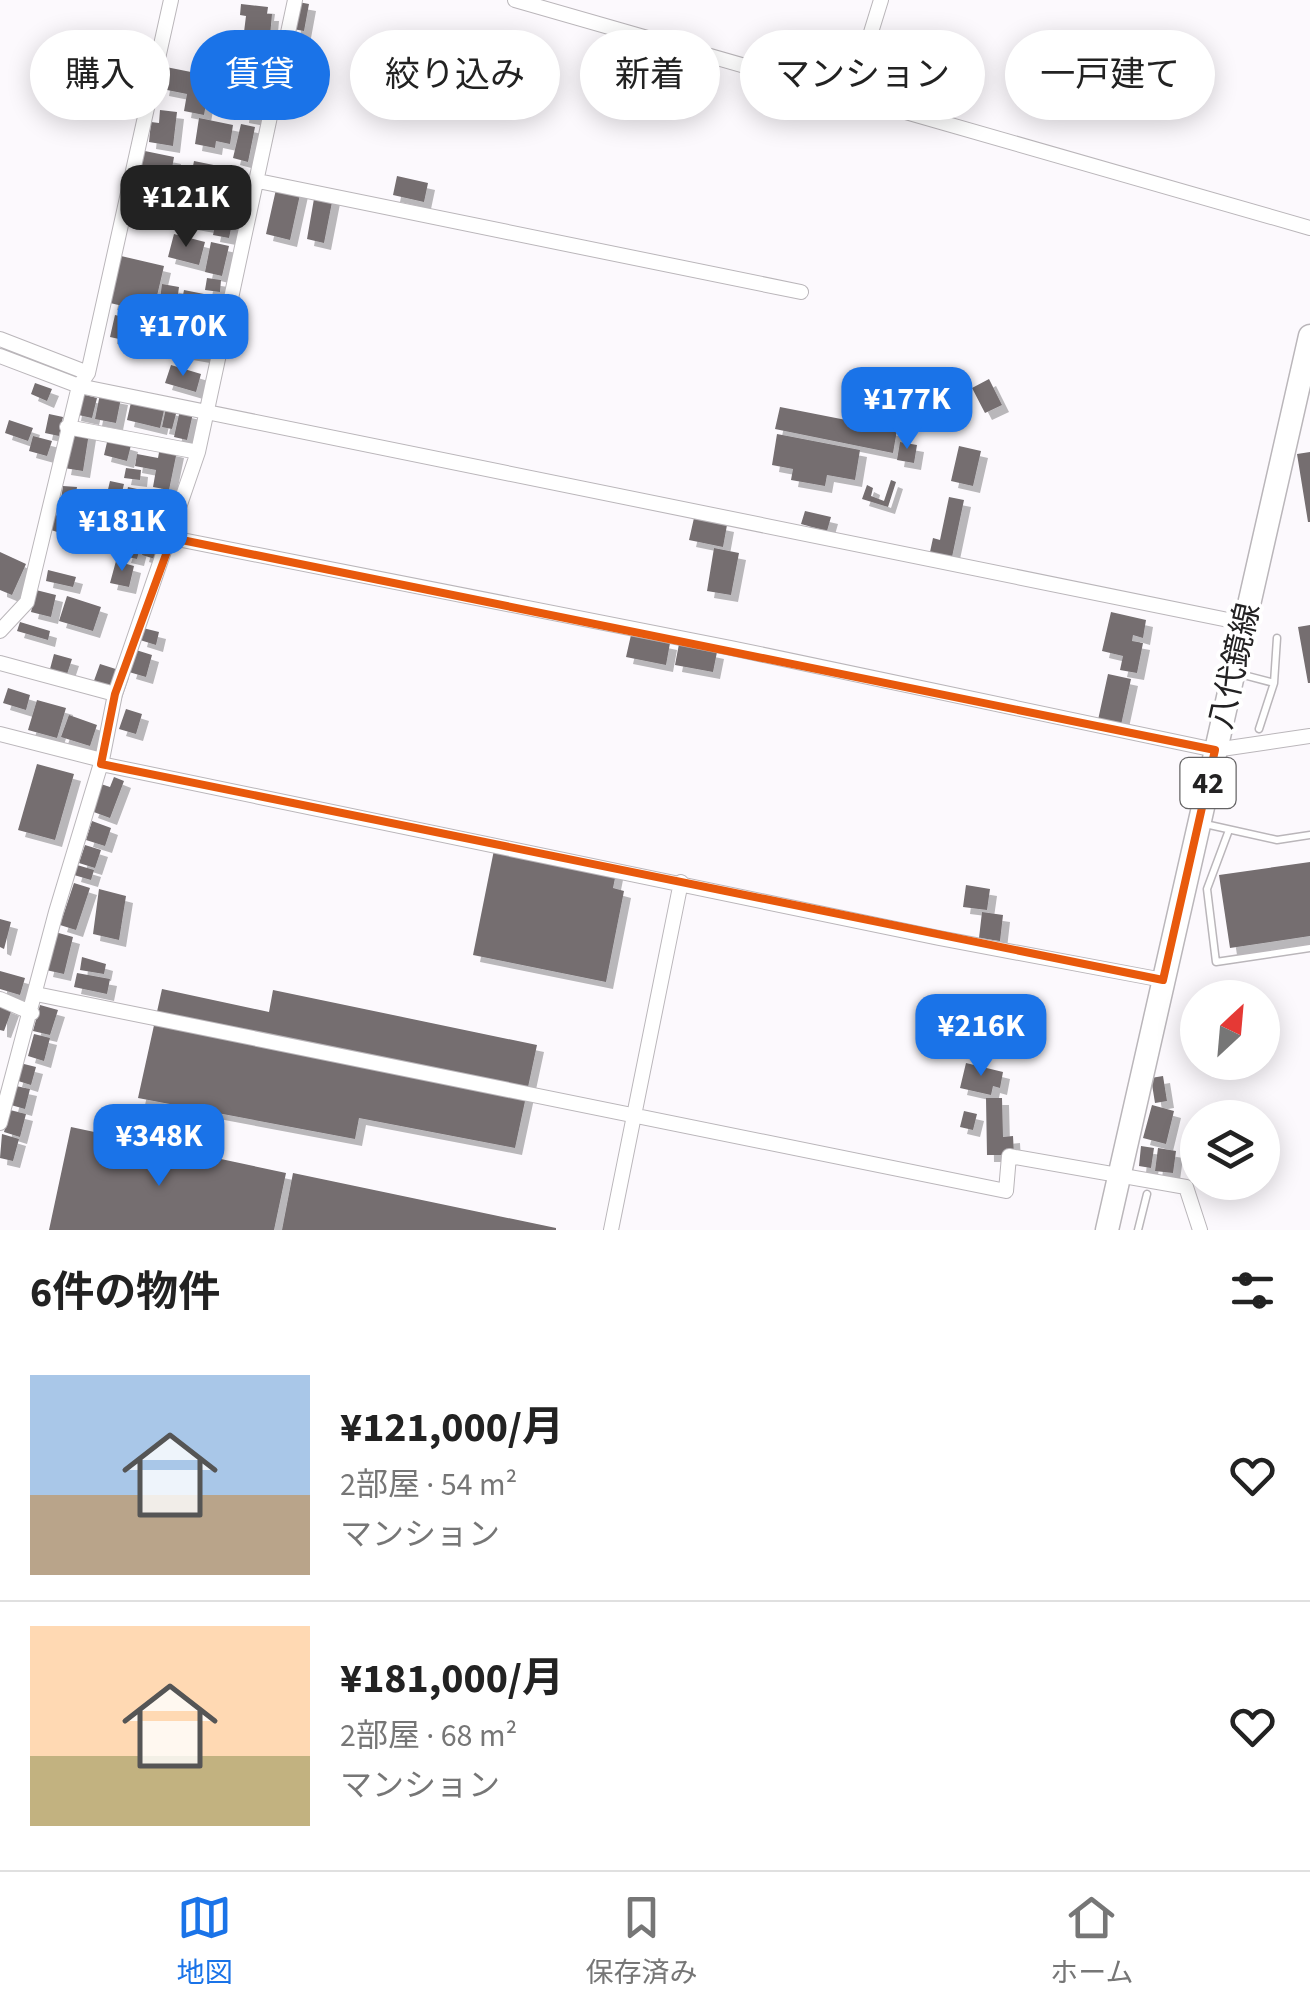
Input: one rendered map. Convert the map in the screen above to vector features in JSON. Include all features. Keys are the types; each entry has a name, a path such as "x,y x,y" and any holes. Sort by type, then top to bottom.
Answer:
{"main road":[{"name":"八代鏡線","path":"1107,1230 1309,347"}],"street":[{"path":"0,631 27,602 171,0"},
{"path":"0,1123 56,912 102,762 115,694 172,538 208,415 295,0"},
{"path":"515,0 740,65"},
{"path":"872,30 881,0"},
{"path":"932,120 1310,228"},
{"path":"258,181 802,292"},
{"path":"0,339 83,379"},
{"path":"0,356 208,415 1244,623"},
{"path":"67,428 198,452"},
{"path":"172,538 731,648 1215,750 1310,736"},
{"path":"0,663 115,694"},
{"path":"0,734 102,762 939,938 1163,980"},
{"path":"611,1230 681,882"},
{"path":"36,994 1006,1191 1009,1156 1186,1187 1200,1230"},
{"path":"0,999 32,1013"}],"lane":[{"path":"1259,728 1274,682 1277,638"},
{"path":"1232,672 1274,682"},
{"path":"1198,823 1277,840 1310,836"},
{"path":"1229,830 1206,889 1216,962 1310,948"},
{"path":"1138,1230 1147,1194"}],"highlighted area":[{"path":"172,538 1215,750 1163,980 101,764 115,694"}],"building":[{"path":"298,2 309,4 304,30 293,29"},
{"path":"241,4 268,7 267,14 272,14 271,30 244,30 246,16 240,15"},
{"path":"170,68 190,72 190,112 184,111 187,94 170,91"},
{"path":"170,111 177,112 173,146 149,142 151,122 170,120"},
{"path":"199,120 233,125 230,144 216,141 215,148 195,144"},
{"path":"241,124 255,127 248,162 233,158"},
{"path":"140,150 174,157 170,180 136,173"},
{"path":"194,161 243,171 238,197 222,194 223,187 190,181"},
{"path":"397,176 428,183 424,202 393,195"},
{"path":"277,185 301,190 290,240 266,234"},
{"path":"315,193 333,197 324,243 307,239"},
{"path":"184,199 216,207 213,227 180,221"},
{"path":"220,202 236,205 229,238 213,235"},
{"path":"174,234 205,242 199,265 168,257"},
{"path":"211,242 229,246 222,276 205,272"},
{"path":"121,256 164,266 153,313 110,303"},
{"path":"207,278 221,280 220,292 205,290"},
{"path":"162,284 179,287 175,316 158,314"},
{"path":"184,290 214,296 211,311 181,305"},
{"path":"115,315 146,322 142,338 129,335 128,341 110,337"},
{"path":"166,324 187,328 183,351 162,348"},
{"path":"191,328 207,331 203,356 186,353"},
{"path":"171,365 201,374 196,392 165,383"},
{"path":"989,379 1002,405 985,413 972,388"},
{"path":"35,383 52,389 47,401 31,394"},
{"path":"78,393 97,398 92,418 74,414"},
{"path":"100,394 121,398 116,423 95,419"},
{"path":"132,398 165,406 160,428 127,420"},
{"path":"780,407 897,430 893,453 775,429"},
{"path":"166,408 177,410 172,429 162,427"},
{"path":"180,410 193,413 187,440 174,437"},
{"path":"49,414 63,417 59,436 45,433"},
{"path":"9,420 33,428 28,441 5,433"},
{"path":"71,430 89,433 83,471 64,468"},
{"path":"777,434 860,450 855,480 827,475 825,486 791,480 793,469 772,465"},
{"path":"33,436 52,441 47,456 29,451"},
{"path":"108,438 131,445 127,461 104,455"},
{"path":"900,442 917,445 914,463 897,460"},
{"path":"959,446 981,451 973,486 951,481"},
{"path":"160,447 177,451 169,490 153,487 156,470 135,466 137,454 158,458"},
{"path":"1310,452 1310,522 1308,522 1297,454"},
{"path":"126,468 141,470 140,480 124,478"},
{"path":"891,480 896,482 888,507 862,499 867,485 873,488 871,496 884,501"},
{"path":"110,481 124,484 119,505 105,502"},
{"path":"63,486 77,487 75,500 61,499"},
{"path":"128,487 137,489 133,508 124,506"},
{"path":"153,489 168,492 163,512 139,506 142,493 152,495"},
{"path":"949,497 964,500 952,557 930,552 933,538 940,540"},
{"path":"805,511 831,517 827,531 801,524"},
{"path":"54,515 76,519 75,527 81,528 79,539 51,530"},
{"path":"694,518 727,525 723,547 689,540"},
{"path":"106,522 144,532 137,559 124,556 127,547 101,541"},
{"path":"149,530 162,534 155,559 142,555"},
{"path":"714,548 739,553 731,595 707,591"},
{"path":"0,552 26,564 12,595 0,590"},
{"path":"116,561 134,566 129,587 110,583"},
{"path":"48,570 76,577 73,587 46,581"},
{"path":"36,590 56,595 51,617 31,612"},
{"path":"67,596 101,607 93,631 59,621"},
{"path":"1111,612 1146,620 1143,638 1133,635 1132,641 1143,643 1137,673 1120,670 1123,656 1102,651"},
{"path":"20,622 50,631 48,640 17,631"},
{"path":"1310,625 1310,683 1308,683 1298,627"},
{"path":"143,628 159,632 156,645 140,640"},
{"path":"631,635 670,643 666,665 626,657"},
{"path":"679,644 717,652 713,672 675,665"},
{"path":"136,650 152,655 146,677 129,672"},
{"path":"54,654 72,659 67,674 50,669"},
{"path":"100,664 122,671 113,697 91,689"},
{"path":"1108,674 1131,679 1121,725 1098,720"},
{"path":"8,688 30,695 26,710 3,703"},
{"path":"37,700 66,708 57,738 28,730"},
{"path":"126,709 142,714 136,734 119,729"},
{"path":"69,715 97,725 90,746 61,737"},
{"path":"37,764 74,774 55,840 18,830"},
{"path":"114,777 124,781 110,818 91,811 101,784 110,787"},
{"path":"92,821 111,828 105,846 86,840"},
{"path":"85,845 101,850 95,868 79,863"},
{"path":"494,850 616,873 613,888 624,891 606,982 473,955"},
{"path":"1310,862 1310,936 1230,948 1219,875"},
{"path":"77,865 94,870 91,880 74,875"},
{"path":"74,883 90,888 76,930 60,925"},
{"path":"966,885 990,889 987,910 963,907"},
{"path":"99,889 126,896 119,940 93,934"},
{"path":"982,912 1003,915 1000,941 979,938"},
{"path":"0,919 11,922 4,949 0,947"},
{"path":"55,932 73,937 64,974 46,970"},
{"path":"82,957 106,964 104,974 80,970"},
{"path":"0,971 25,978 20,995 0,989"},
{"path":"77,973 110,979 107,994 74,987"},
{"path":"162,989 269,1012 273,990 537,1045 515,1148 359,1118 355,1139 138,1098"},
{"path":"0,1004 12,1009 4,1031 0,1030"},
{"path":"40,1005 58,1010 50,1035 33,1031"},
{"path":"34,1034 50,1038 44,1061 28,1056"},
{"path":"20,1063 36,1067 31,1085 15,1080"},
{"path":"966,1063 1003,1072 1000,1088 993,1086 991,1095 960,1088"},
{"path":"1163,1076 1167,1101 1155,1103 1151,1078"},
{"path":"16,1086 30,1089 25,1109 11,1105"},
{"path":"986,1098 1002,1098 1003,1137 1013,1136 1014,1155 987,1155"},
{"path":"1152,1105 1174,1111 1166,1144 1143,1138"},
{"path":"10,1110 26,1114 20,1137 4,1132"},
{"path":"964,1111 977,1114 973,1130 960,1127"},
{"path":"71,1127 286,1173 274,1230 49,1230"},
{"path":"2,1134 19,1139 13,1161 0,1158"},
{"path":"1141,1146 1154,1148 1151,1168 1139,1166"},
{"path":"1158,1148 1176,1151 1173,1173 1155,1171"},
{"path":"293,1173 556,1228 556,1230 282,1230"}]}
